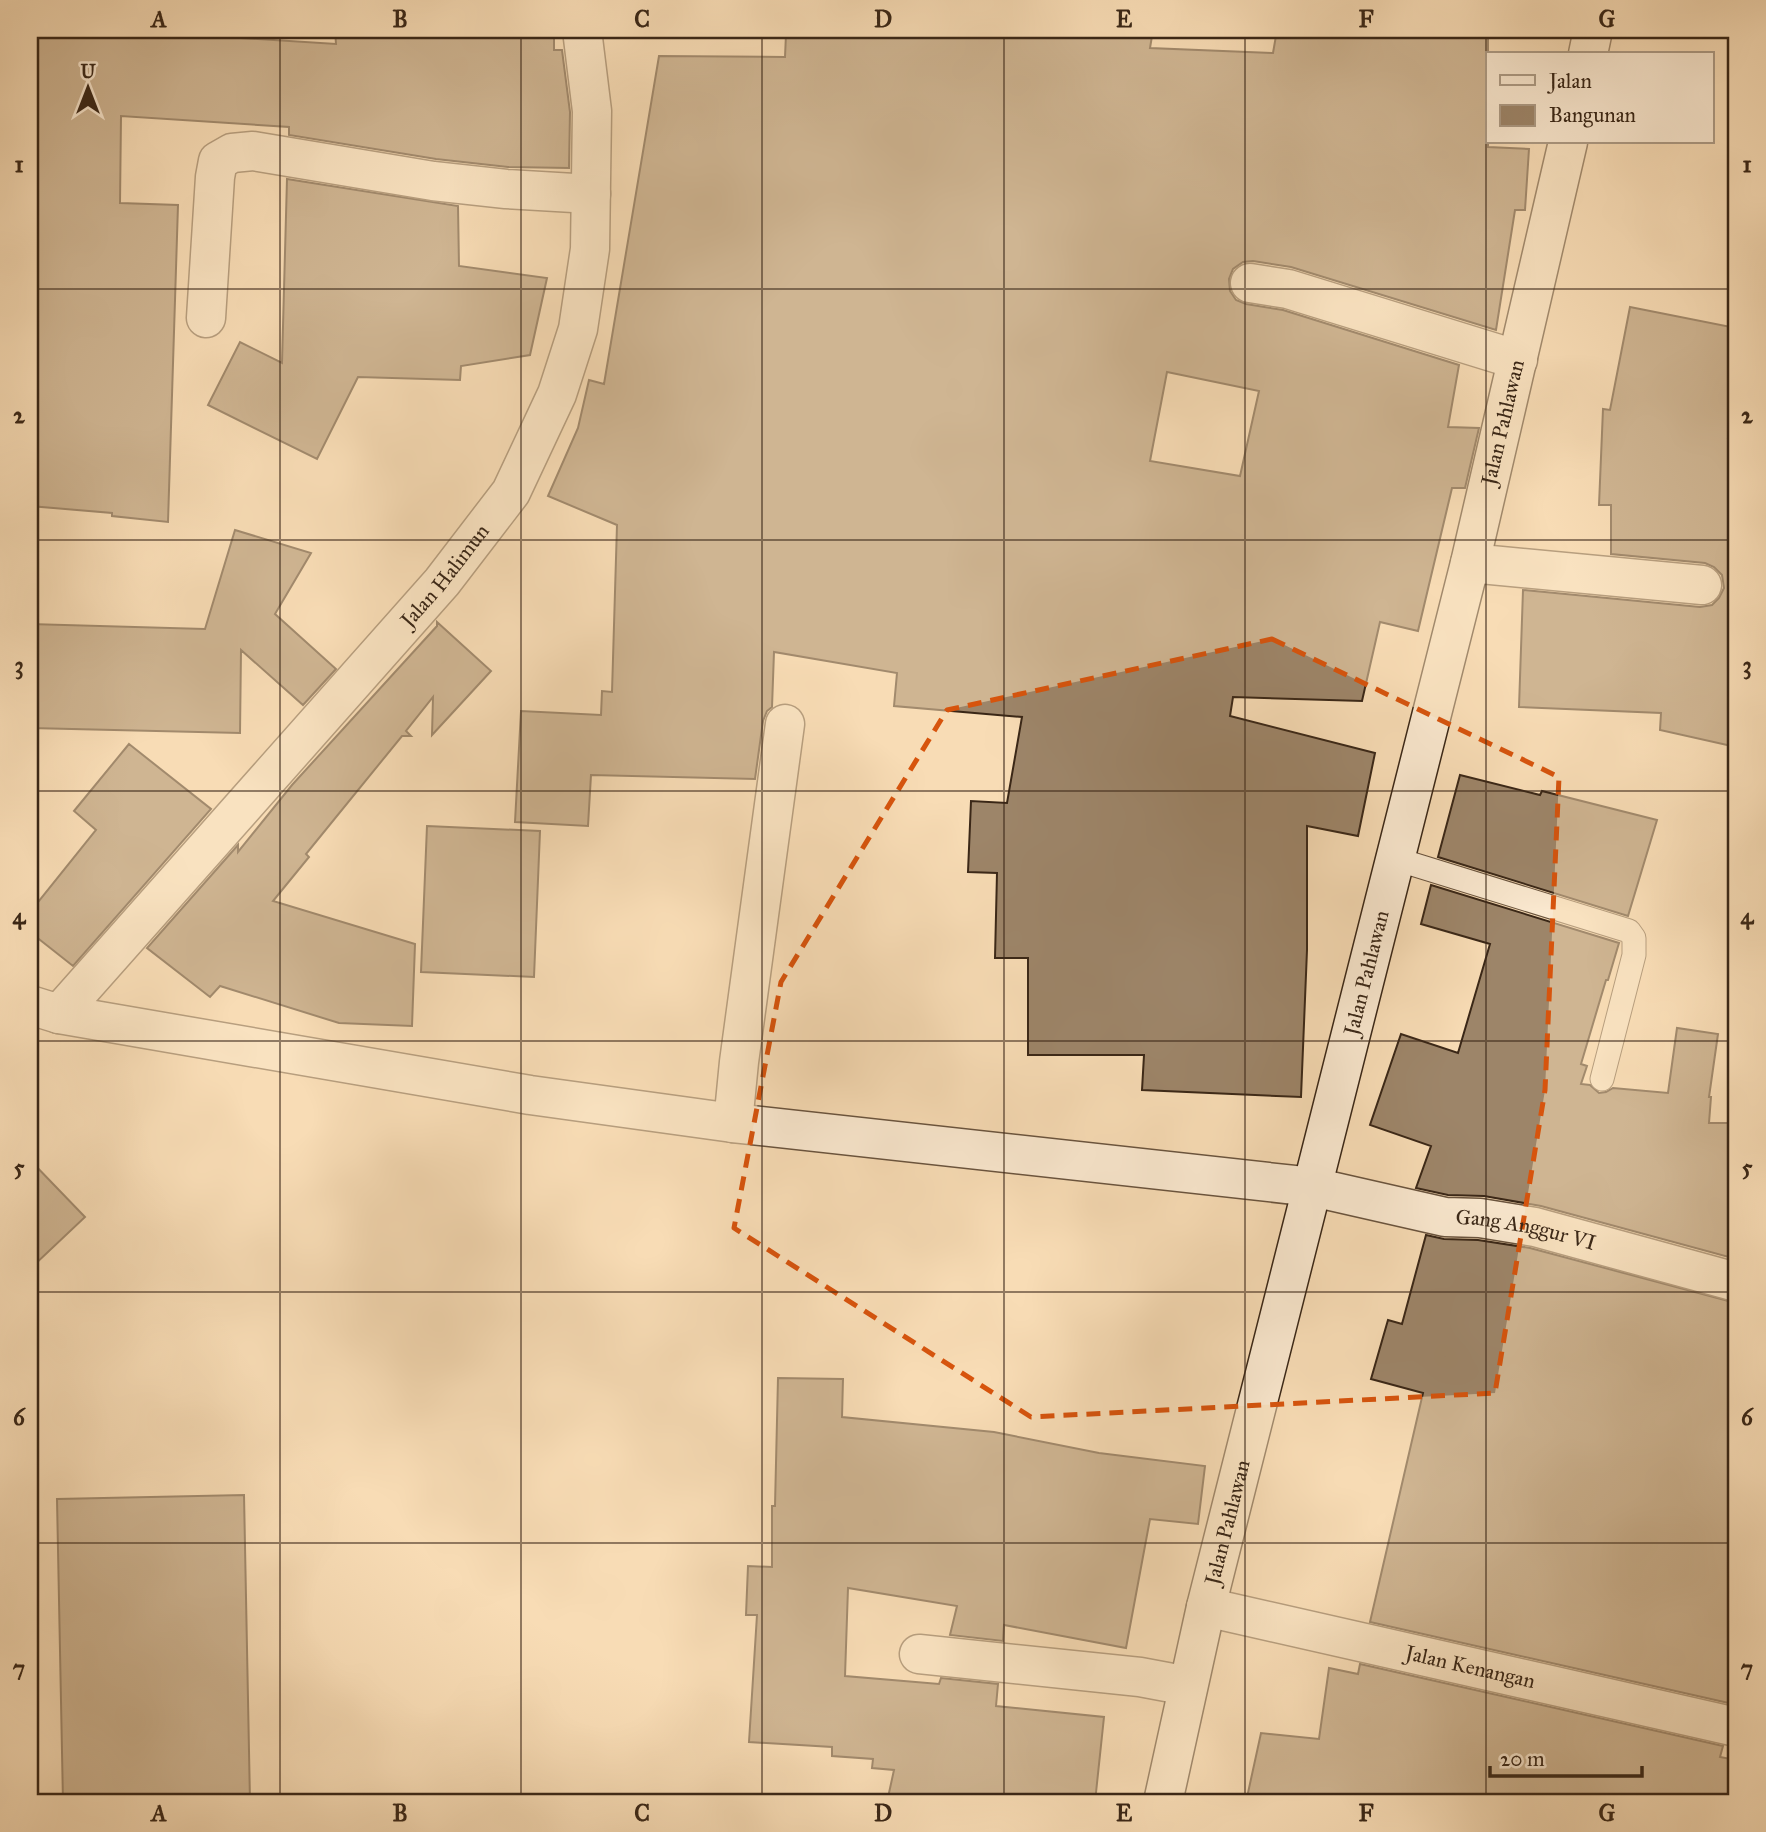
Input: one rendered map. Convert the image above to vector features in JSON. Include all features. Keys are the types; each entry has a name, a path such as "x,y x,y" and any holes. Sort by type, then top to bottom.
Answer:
{"street":[{"name":"Jalan Halimun","path":"44,1009 442,582 511,492 556,394 578,329 590,249 591,194 592,111 582,30"},
{"path":"1588,52 1594,30"},
{"name":"Jalan Pahlawan","path":"1163,1802 1206,1606 1470,563 1568,144"},
{"path":"206,318 215,177 218,162 232,153 254,151 433,181 591,194"},
{"path":"1250,283 1287,289 1518,360"},
{"path":"1470,563 1702,585"},
{"path":"733,1123 785,724"},
{"name":"Gang Anggur VI","path":"44,1009 530,1095 733,1123 1313,1187 1444,1217 1535,1227 1736,1282"},
{"name":"Jalan Kenangan","path":"1206,1606 1736,1727"},
{"path":"919,1654 1140,1677 1188,1686"}],"lane":[{"path":"1396,859 1629,931 1634,938 1634,955 1602,1079"}],"highlighted area":[{"path":"1272,639 1559,777 1545,1090 1495,1393 1031,1417 734,1228 781,982 947,710"}],"building":[{"path":"30,30 116,30 336,44 335,30 554,30 554,50 562,50 570,112 569,168 508,167 436,159 289,135 289,127 121,116 120,203 178,205 168,522 112,516 112,513 30,506"},
{"path":"866,30 1153,30 1150,48 1273,53 1277,30 1488,32 1486,144 1488,147 1529,149 1525,210 1515,210 1496,330 1291,267 1243,262 1233,269 1229,279 1230,291 1236,300 1246,304 1283,310 1459,365 1448,427 1479,428 1465,488 1452,488 1418,631 1380,622 1362,701 1233,697 1230,716 1375,753 1358,836 1307,826 1307,950 1301,1097 1142,1090 1144,1055 1028,1055 1028,958 995,958 997,873 968,872 971,801 1007,803 1022,717 894,706 897,673 774,652 772,707 763,721 755,779 591,775 588,826 515,822 521,711 601,715 602,691 612,692 617,525 548,496 578,428 589,380 604,384 659,56 785,57 786,34 866,38","holes":["1167,372 1259,391 1240,476 1150,461"]},
{"path":"287,179 458,206 459,266 547,278 530,355 461,366 460,380 358,377 317,459 208,405 240,342 282,363"},
{"path":"1630,307 1736,328 1736,396 1728,438 1736,438 1736,747 1660,730 1661,713 1519,707 1523,590 1700,607 1712,605 1724,588 1722,575 1705,563 1611,554 1611,505 1599,505 1603,409 1610,410"},
{"path":"235,530 311,553 275,614 336,669 303,705 241,650 240,733 30,728 30,624 205,629"},
{"path":"437,622 491,671 432,735 433,697 406,731 411,736 402,736 306,854 309,857 273,901 415,944 412,1026 339,1023 220,986 210,997 147,948 238,845 238,852 292,785 437,626"},
{"path":"129,744 211,809 73,966 30,932 30,912 96,830 74,811"},
{"path":"1460,775 1540,795 1542,791 1657,820 1628,916 1438,857"},
{"path":"427,826 540,831 534,977 421,972"},
{"path":"1431,885 1619,943 1581,1064 1587,1066 1581,1084 1590,1085 1599,1093 1613,1088 1668,1093 1677,1028 1718,1034 1709,1097 1709,1123 1736,1123 1736,1259 1541,1206 1484,1196 1448,1195 1416,1188 1431,1146 1370,1125 1401,1034 1458,1053 1490,944 1421,924"},
{"path":"30,1160 85,1217 30,1269"},
{"path":"1426,1235 1530,1248 1736,1303 1736,1689 1733,1704 1370,1622 1423,1393 1371,1379 1388,1320 1402,1324"},
{"path":"778,1378 843,1379 842,1417 994,1432 1099,1453 1205,1466 1198,1524 1150,1519 1126,1648 1004,1625 1003,1641 950,1635 957,1606 848,1588 845,1676 939,1684 941,1678 998,1684 996,1706 1104,1717 1095,1802 887,1802 894,1770 872,1768 873,1759 832,1756 832,1747 749,1742 757,1615 746,1615 748,1566 772,1567"},
{"path":"244,1495 250,1802 63,1802 57,1499"},
{"path":"1360,1664 1723,1746 1720,1757 1736,1760 1736,1802 1246,1802 1261,1733 1319,1739 1329,1668 1358,1674"}]}
